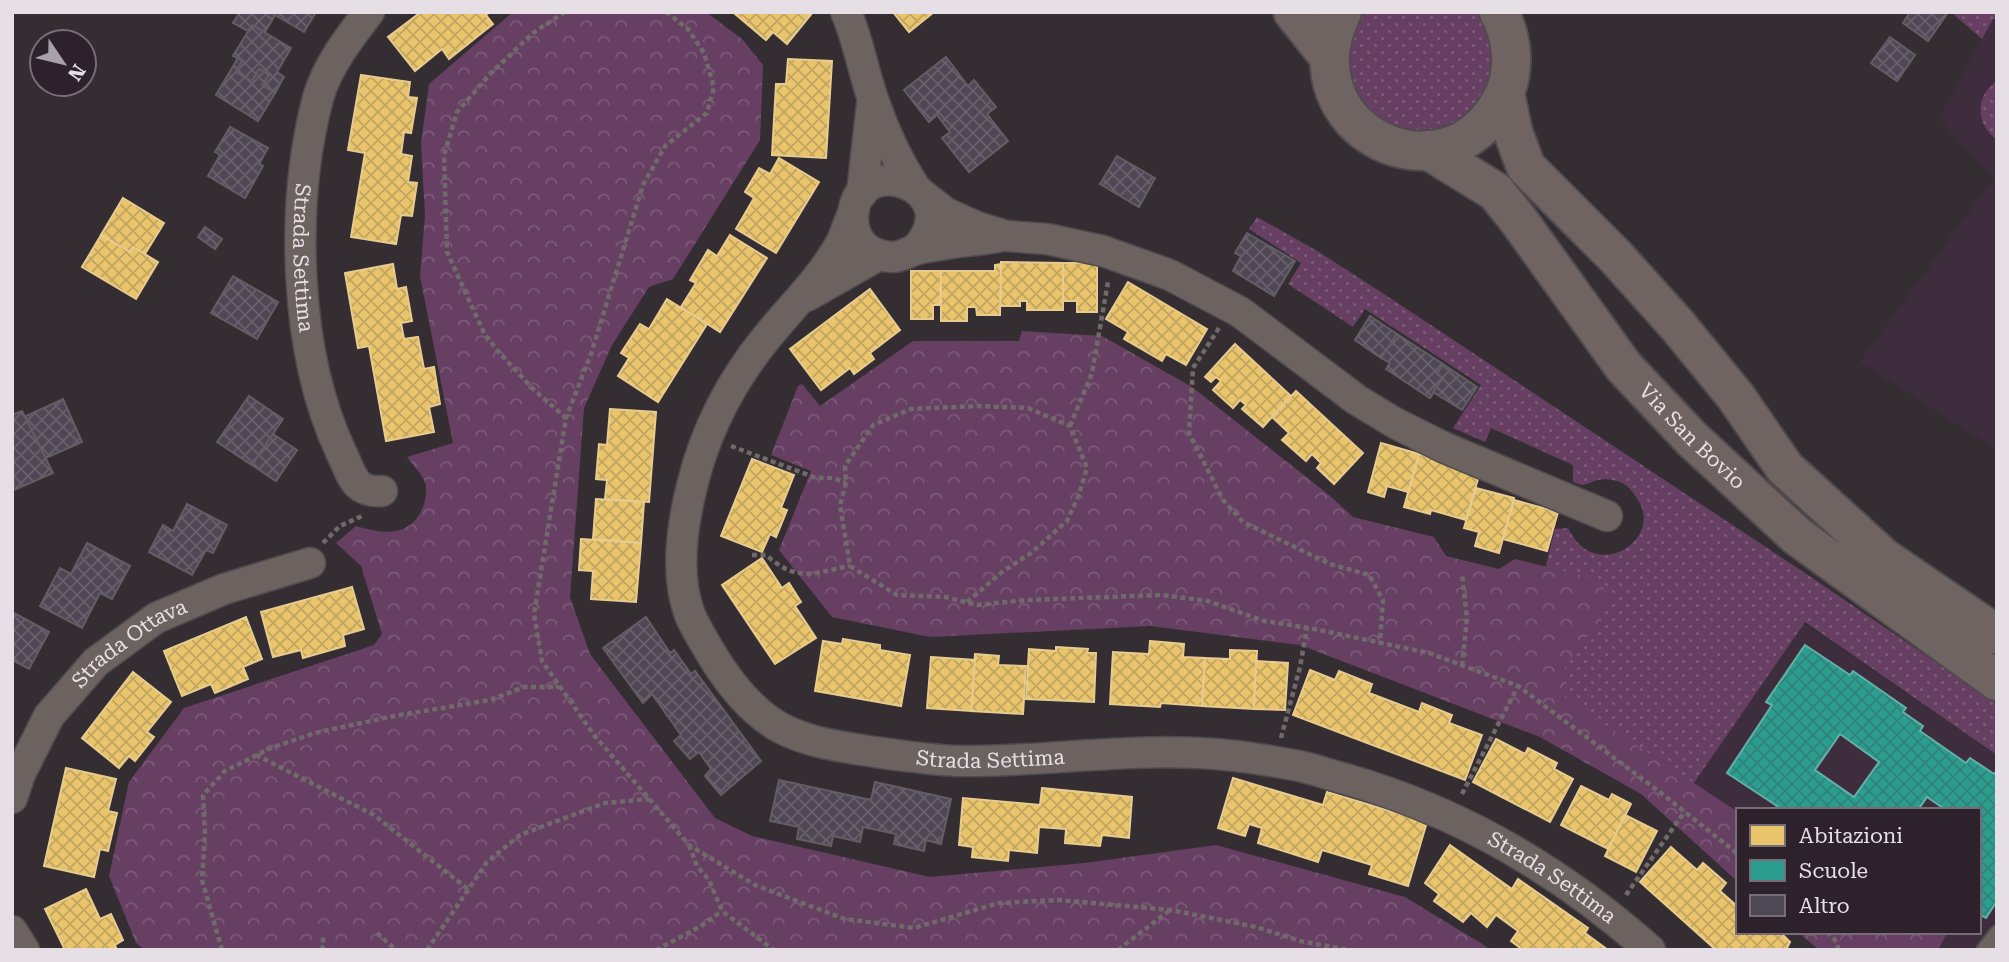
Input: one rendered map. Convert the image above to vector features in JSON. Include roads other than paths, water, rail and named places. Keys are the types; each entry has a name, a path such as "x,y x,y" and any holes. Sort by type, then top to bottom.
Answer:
{"main road":[{"name":"Via San Bovio","path":"1293,12 1329,57"},
{"name":"Via San Bovio","path":"1342,12 1333,32 1329,57 1332,83 1339,100 1357,125 1371,136 1394,147 1429,150 1455,144 1483,126 1496,111 1505,94 1511,69 1510,38 1499,12"},
{"name":"Via San Bovio","path":"1505,94 1513,132 1526,167 1616,257 1678,326 1736,397 1785,468 1884,558 1997,635"},
{"name":"Via San Bovio","path":"1429,150 1496,192 1624,367 1702,448 1797,536 1997,681"}],"street":[{"name":"Strada Settima","path":"369,12 343,45 319,95 306,155 301,219 302,288 313,359 327,422 357,485 370,492 382,491"},
{"name":"Strada Settima","path":"846,12 857,36 873,100 900,165 929,207 928,230 915,250"},
{"name":"Strada Settima","path":"873,100 853,224 862,244 879,255 891,257 915,250 1007,236"},
{"name":"Strada Settima","path":"1607,516 1443,447 1395,423 1357,400 1303,357 1232,308 1170,275 1114,255 1047,240 1007,236 977,227 946,213 904,181 881,180 858,203 841,243 801,299 766,338 732,386 708,436 692,486 684,529 682,564 684,591 690,615 722,672 761,715 780,728 801,737 841,747 957,761 1150,753 1225,754 1298,766 1427,806 1482,832 1581,892 1650,950"},
{"name":"Strada Settima","path":"801,299 879,255"},
{"name":"Strada Ottava","path":"12,798 20,774 49,716 96,663 156,618 224,589 308,564"}],"lane":[{"path":"1984,950 1997,933"}]}
